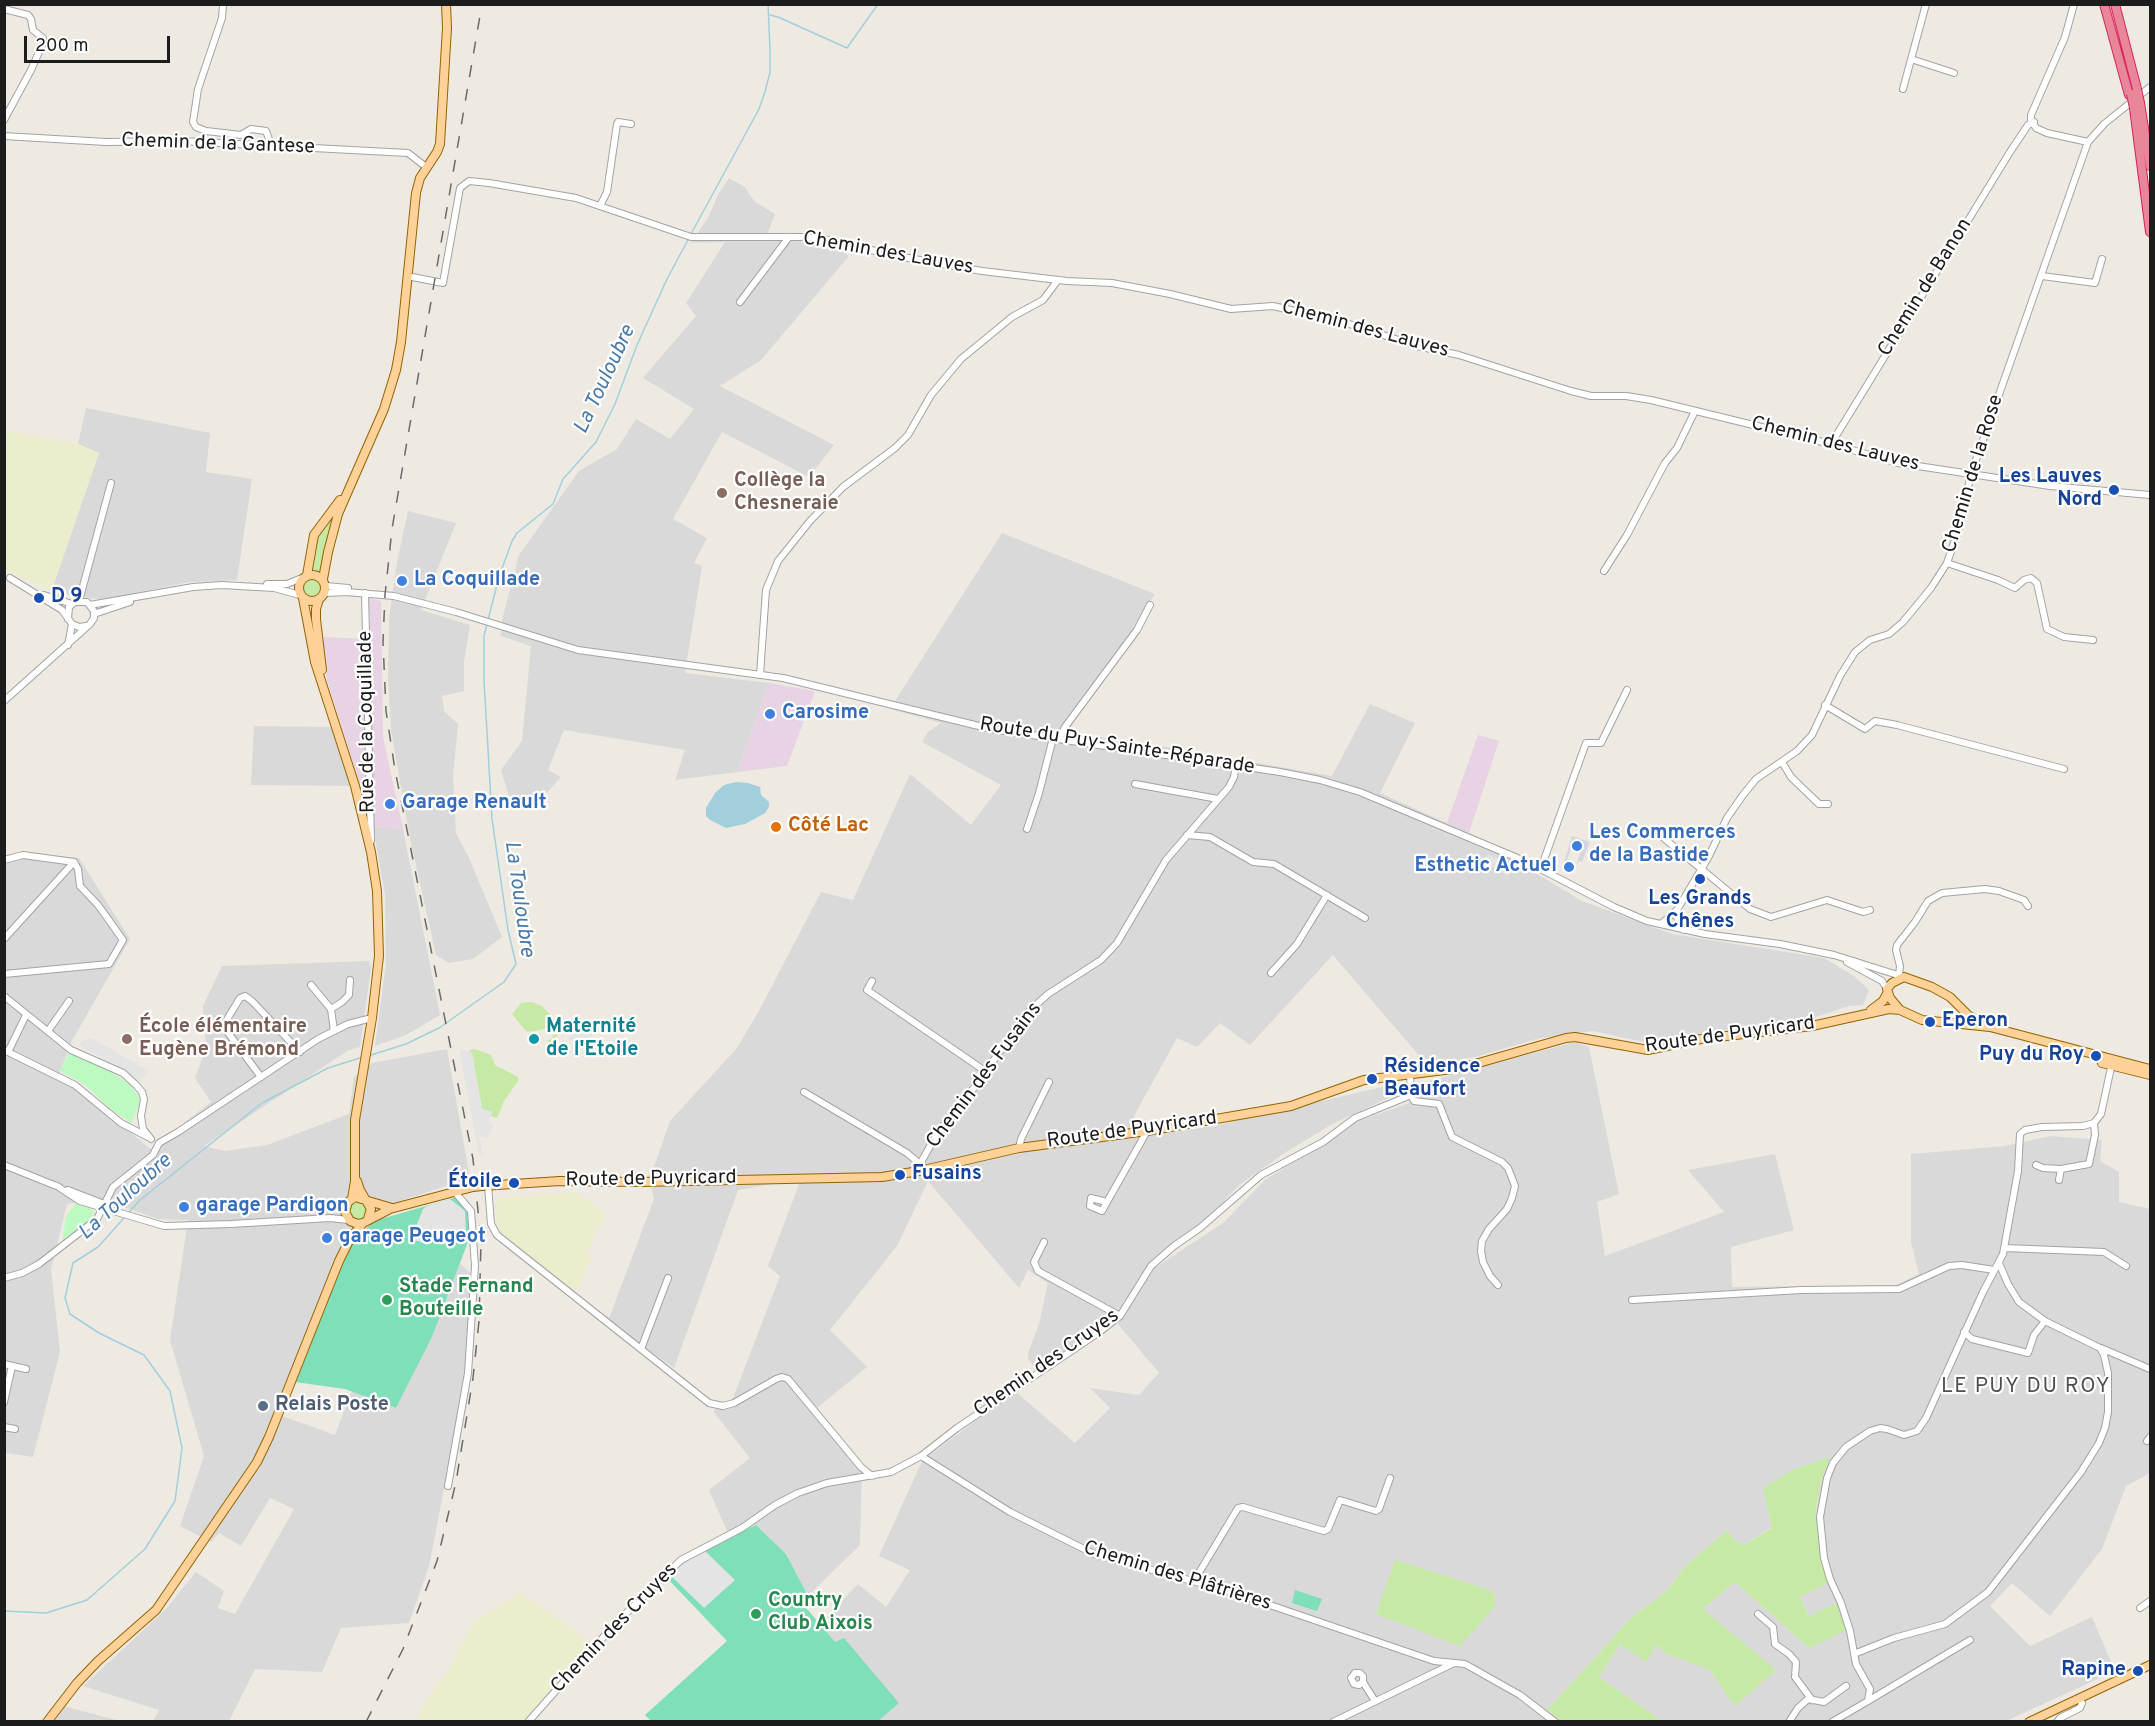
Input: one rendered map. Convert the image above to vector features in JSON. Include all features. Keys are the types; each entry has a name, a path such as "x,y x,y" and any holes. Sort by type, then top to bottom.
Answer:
{"highway":[{"path":"2106,4 2151,166"},
{"path":"2115,4 2133,68"},
{"path":"2121,4 2133,68 2132,93"},
{"path":"2136,107 2136,123 2151,232"}],"main road":[{"path":"324,687 316,609 323,589 335,524 350,483 384,409 394,377 401,342 416,193 420,178 440,144 447,28 446,4"},
{"path":"350,483 314,535 305,577 298,586 308,633 355,786 371,852 377,891 379,956 368,1048 354,1126 358,1183 371,1215 350,1239"},
{"path":"305,577 318,576 323,589"},
{"path":"301,596 314,601 323,589"},
{"name":"Route de Puyricard","path":"1864,1014 1879,1005 1892,983 1901,976 1932,987 1950,997 1969,1016 1990,1027"},
{"path":"1888,991 1900,1010"},
{"name":"Route de Puyricard","path":"365,1222 391,1208 485,1185 560,1181 640,1182 882,1177 1019,1148 1147,1131 1291,1106 1364,1080 1461,1068 1566,1038 1575,1037 1648,1050 1701,1039 1812,1026 1889,1009 1900,1010 1930,1022 1990,1027 2151,1075"},
{"path":"1957,1023 1962,1018 1962,1010"},
{"name":"Route de Puyricard","path":"2128,1067 2138,1066 2151,1069"},
{"path":"47,1722 76,1683 156,1610 257,1462 350,1239 352,1227 345,1207 352,1199 356,1169"},
{"path":"352,1199 361,1197 379,1208 391,1208"},
{"path":"349,1221 358,1224 365,1222"},
{"path":"2029,1722 2151,1664"}],"street":[{"path":"223,4 222,18 198,89 193,122 196,127 206,131 241,135 251,129 266,131 271,145"},
{"path":"1903,89 1926,4"},
{"path":"2074,4 2065,37 2031,115 2035,125 2060,136 2088,142"},
{"path":"4,9 28,15 33,30 43,38 43,43 4,120"},
{"path":"1911,59 1954,73"},
{"path":"2150,88 2151,94"},
{"name":"Chemin de la Rose","path":"1661,924 1677,910 1701,870 1727,818 1743,795 1761,775 1797,751 1812,735 1840,676 1855,652 1870,640 1889,634 1903,622 1931,588 1947,563 1958,531 1971,474 2088,142 2104,124 2150,88"},
{"path":"600,206 607,192 616,124 618,122 631,124"},
{"name":"Chemin de Banon","path":"1832,444 1938,267 2028,125 2035,125"},
{"name":"Chemin de la Gantese","path":"4,136 106,142 181,141 408,153 426,167"},
{"name":"Chemin des Lauves","path":"407,276 443,283 458,194 460,188 469,181 576,198 689,236 789,237 828,240 897,256 993,273 1100,284 1112,283 1232,309 1274,306 1342,322 1417,346 1459,355 1570,392 1591,396 1638,397 1832,444 1898,463 2068,488 2151,495"},
{"path":"740,302 789,237"},
{"path":"2042,276 2095,283 2102,259"},
{"path":"760,675 766,591 778,561 810,521 843,487 895,448 908,435 931,395 961,359 1012,317 1043,300 1058,280"},
{"path":"1604,572 1627,535 1665,463 1677,448 1695,411"},
{"path":"79,601 111,483"},
{"path":"1947,563 2015,588 2024,580 2031,578 2037,583 2048,629 2064,637 2093,640"},
{"path":"7,577 47,596 72,604"},
{"path":"7,577 62,610 70,622 79,627 86,626"},
{"path":"68,646 70,622 68,611 72,604 79,601 90,605 193,587 286,584 305,577"},
{"path":"248,586 288,590 301,596"},
{"name":"Route du Puy-Sainte-Réparade","path":"323,589 381,594"},
{"name":"Route du Puy-Sainte-Réparade","path":"323,589 365,590 476,619 578,650 784,679 963,723 1320,780 1360,792 1541,868 1614,907 1661,924 1684,930 1780,944 1834,955 1901,976"},
{"name":"Rue de la Coquillade","path":"365,593 371,852"},
{"path":"94,614 153,594"},
{"path":"4,701 68,646 92,621 94,614 90,605"},
{"path":"1027,829 1056,739 1137,630 1150,605"},
{"path":"1541,868 1586,743 1601,742 1627,690"},
{"path":"1825,705 1864,729 1875,721 1897,725 2064,769"},
{"path":"1782,762 1791,777 1819,804 1828,804"},
{"name":"Chemin des Fusains","path":"920,1168 938,1132 986,1071 1026,1014 1036,1004 1108,953 1117,943 1165,862 1218,799 1234,777 1236,765"},
{"path":"1135,784 1218,799"},
{"path":"355,786 370,785"},
{"path":"1655,831 1750,909 1771,917 1827,900 1863,912 1870,910"},
{"path":"1187,835 1210,837 1253,862 1274,864 1365,918"},
{"path":"4,860 23,855 74,862"},
{"path":"4,939 74,862"},
{"path":"4,974 109,964 123,940 98,905 80,886 78,869 74,862"},
{"path":"1901,976 1897,945 1928,901 1942,893 1985,889 1999,891 2024,900 2028,906"},
{"path":"1271,973 1297,944 1327,895"},
{"path":"1677,910 1678,923 1684,930"},
{"name":"Route du Puy-Sainte-Réparade","path":"1834,955 1882,981 1888,991"},
{"path":"331,1009 349,995 350,980"},
{"path":"872,981 867,990 986,1071"},
{"path":"311,985 331,1009 334,1031"},
{"path":"4,996 71,1050 123,1073 136,1085 144,1099 141,1116 143,1130 151,1138"},
{"path":"261,1077 223,1026 240,999 245,996 252,1001 300,1052"},
{"path":"48,1031 69,1001"},
{"path":"26,1015 6,1051 75,1085 121,1123 159,1143"},
{"path":"4,1278 22,1273 52,1255 97,1219 113,1187 153,1155 159,1143 334,1031 348,1024 372,1018"},
{"path":"1868,1701 1870,1689 1856,1664 1850,1631 1824,1558 1820,1517 1827,1478 1838,1455 1870,1431 1880,1428 1904,1435 1917,1431 1926,1418 2005,1248 2018,1171 2020,1134 2025,1130 2042,1127 2082,1126 2094,1123 2101,1114 2111,1062"},
{"path":"1410,1074 1411,1095 1414,1101 1439,1104 1452,1137 1502,1162 1508,1168 1515,1186 1512,1198 1482,1241 1480,1251 1490,1276 1498,1285"},
{"path":"1019,1148 1021,1139 1049,1082"},
{"path":"804,1092 907,1153 920,1168"},
{"name":"Chemin des Cruyes","path":"921,1456 957,1428 1120,1316 1151,1266 1200,1228 1261,1175 1323,1142 1355,1118 1411,1095"},
{"path":"2036,1165 2043,1168 2061,1169 2089,1164 2095,1135 2094,1123"},
{"path":"1107,1202 1147,1131"},
{"path":"4,1165 118,1212 165,1226 330,1218 349,1221"},
{"path":"2059,1180 2061,1169"},
{"path":"485,1185 491,1224 498,1236 709,1403 723,1406 734,1403 782,1377 788,1379 861,1467 872,1476 891,1472 921,1456"},
{"path":"448,1486 468,1373 475,1266 471,1211 454,1191"},
{"path":"330,1218 345,1207"},
{"path":"1044,1242 1034,1262 1038,1271 1120,1316"},
{"path":"2005,1248 2104,1252 2126,1266"},
{"path":"1999,1263 2019,1302 2045,1321 2100,1348 2151,1369"},
{"path":"1632,1300 1801,1290 1899,1289 1949,1266 1962,1265 1994,1270"},
{"path":"641,1349 668,1278"},
{"path":"1964,1332 1972,1339 2028,1353 2034,1335 2045,1321"},
{"path":"1854,1654 1894,1638 1945,1624 1988,1592 2081,1472 2099,1443 2107,1419 2108,1395 2108,1373 2104,1354 2100,1348"},
{"path":"4,1402 8,1365 26,1369"},
{"path":"4,1427 15,1429"},
{"name":"Chemin des Plâtrières","path":"921,1456 1010,1512 1094,1554 1229,1591 1434,1661 1465,1664 1520,1695 1555,1722"},
{"name":"Chemin des Cruyes","path":"528,1722 615,1624 681,1560 742,1528 775,1505 798,1493 827,1483 872,1476"},
{"path":"1194,1581 1238,1508 1242,1507 1324,1532 1328,1529 1340,1500 1376,1511 1379,1509 1390,1478"},
{"path":"2140,1608 2151,1602"},
{"path":"1758,1614 1773,1627 1775,1644 1796,1662 1795,1677 1812,1700"},
{"path":"1832,1722 1970,1640"},
{"path":"1333,1722 1455,1663"},
{"path":"1363,1682 1375,1701"},
{"path":"1789,1722 1798,1708 1808,1699 1824,1702 1846,1686"},
{"path":"2057,1722 2060,1718 2080,1708 2082,1703 2079,1698"}],"shaded area":[{"path":"729,178 745,187 754,201 775,214 767,235 847,248 844,253 849,256 761,360 720,386 834,445 809,477 722,432 673,519 707,538 694,563 702,566 685,673 769,683 737,772 675,780 685,750 564,730 548,770 561,777 543,797 529,805 511,803 501,770 522,741 531,646 501,636 502,620 519,555 579,471 617,449 636,419 670,439 694,409 643,378 696,316 686,303 725,242 691,243 709,216 719,193"},
{"path":"86,408 210,433 206,472 252,479 237,580 189,582 103,600 51,592 99,453 78,444"},
{"path":"408,511 456,523 421,610 470,625 464,662 464,691 442,696 444,711 458,724 453,777 456,833 502,937 473,959 449,963 436,955 410,838 391,730 388,678 389,619 397,562"},
{"path":"1002,533 1155,594 1067,733 1149,744 1332,776 1370,704 1415,723 1380,793 1469,833 1582,901 1672,934 1824,958 1854,976 1869,990 1863,1005 1849,1006 1807,1020 1702,1033 1649,1043 1593,1031 1540,1038 1475,1057 1427,1065 1333,955 1250,1045 1220,1023 1197,1047 1177,1038 1135,1114 1127,1139 1215,1126 1399,1083 1397,1094 1334,1123 1286,1152 1239,1185 1209,1217 1149,1264 1115,1318 1039,1376 1028,1358 1028,1353 1039,1324 1048,1283 1028,1270 1019,1288 928,1181 897,1246 830,1330 867,1367 816,1409 862,1465 860,1545 808,1596 786,1554 756,1525 727,1531 709,1490 750,1458 713,1411 733,1398 780,1276 768,1266 801,1179 738,1190 674,1368 608,1321 654,1199 648,1176 655,1164 670,1121 737,1048 821,892 853,900 910,774 971,825 1001,785 922,742 928,732 941,723 890,709"},
{"name":"La Coquillade","path":"369,598 381,601 383,737 403,829 373,827 327,680 322,637 370,639"},
{"path":"769,683 815,691 787,766 737,772"},
{"path":"254,726 331,727 351,786 251,785"},
{"path":"1478,735 1499,741 1469,833 1447,823"},
{"path":"373,827 403,829 440,1015 406,1035 375,1046 386,963 385,895"},
{"path":"1572,836 1590,842 1582,862 1579,861 1576,866 1582,847 1576,849 1572,844 1566,863 1564,862"},
{"path":"21,852 79,858 130,939 73,1039 57,1079 72,1087 151,1149 211,1102 195,1078 206,1048 203,1006 222,966 369,961 371,968 360,1047 349,1050 204,1146 225,1151 267,1145 349,1114 354,1077 372,1063 447,1049 470,1178 391,1204 345,1240 274,1413 335,1435 352,1390 396,1408 432,1337 460,1263 473,1276 466,1375 429,1566 409,1623 341,1628 322,1672 255,1669 229,1721 153,1721 159,1710 83,1686 165,1610 196,1572 224,1591 218,1608 235,1614 294,1509 270,1498 241,1546 219,1533 211,1542 180,1526 204,1456 170,1340 188,1220 158,1219 97,1198 67,1204 51,1269 60,1352 33,1457 5,1453 5,855"},
{"path":"1487,854 1515,866 1507,876 1484,861"},
{"path":"573,1019 596,1024 588,1046 568,1039 570,1034 562,1031 565,1020 573,1021"},
{"path":"91,1038 149,1071 138,1081 121,1068 79,1046 82,1041"},
{"path":"1575,1042 1589,1047 1619,1194 1597,1202 1605,1256 1724,1212 1688,1170 1775,1154 1794,1230 1731,1247 1732,1287 1896,1285 1919,1274 1911,1242 1911,1154 2005,1146 2051,1136 2102,1140 2100,1161 2119,1172 2119,1202 2150,1209 2150,1473 2126,1486 2102,1549 2050,1616 2012,1583 1990,1606 2030,1646 2092,1617 2115,1671 2006,1721 1662,1721 1599,1677 1620,1644 1657,1645 1667,1654 1711,1670 1735,1706 1703,1609 1735,1582 1809,1648 1809,1616 1800,1597 1828,1583 1823,1567 1816,1511 1821,1481 1829,1457 1772,1527 1744,1545 1735,1541 1727,1530 1685,1566 1668,1590 1630,1619 1547,1710 1560,1721 877,1721 899,1702 835,1643 820,1624 858,1584 886,1607 910,1570 879,1556 922,1461 1015,1391 1075,1443 1110,1408 1090,1388 1139,1395 1159,1373 1118,1324 1153,1269 1223,1223 1265,1180 1356,1122 1409,1103 1422,1083"},
{"path":"461,1049 472,1053 482,1109 492,1112 489,1122 493,1124 488,1138 479,1136 483,1154 479,1155 460,1056"},
{"path":"450,1199 465,1211 466,1236 421,1242 411,1239 423,1209"},
{"path":"703,1549 735,1580 704,1608 669,1574"},
{"path":"63,1706 120,1721 54,1722"}],"green space":[{"path":"9,431 78,444 99,453 51,592 5,569 4,440"},
{"path":"338,507 320,573 311,571 316,535"},
{"path":"311,579 317,582 320,588 317,594 311,597 305,594 302,588 305,582"},
{"path":"532,1002 542,1006 555,1020 557,1036 550,1045 547,1040 553,1039 551,1021 545,1023 545,1029 528,1032 512,1014 521,1003"},
{"path":"475,1049 491,1055 495,1065 518,1077 518,1081 504,1101 497,1118 491,1116 492,1112 482,1109 472,1053 469,1052"},
{"path":"69,1052 128,1083 139,1097 139,1106 131,1123 112,1110 85,1085 60,1071"},
{"path":"577,1192 602,1211 605,1216 587,1251 592,1257 576,1290 572,1290 500,1232 496,1219 497,1200 501,1198"},
{"name":"Stade Fernand Bouteille","path":"457,1197 468,1209 471,1234 432,1337 396,1408 345,1389 295,1382 350,1244 374,1221"},
{"path":"358,1201 364,1204 367,1210 364,1216 358,1219 352,1216 349,1210 352,1204"},
{"path":"77,1202 91,1207 94,1215 62,1244 66,1216"},
{"path":"1830,1457 1821,1481 1816,1511 1823,1567 1828,1583 1800,1597 1809,1616 1837,1603 1847,1630 1809,1648 1735,1582 1703,1609 1776,1670 1735,1706 1710,1670 1667,1654 1657,1645 1646,1662 1620,1644 1599,1677 1662,1721 1560,1721 1547,1710 1630,1619 1668,1590 1685,1566 1727,1530 1735,1541 1744,1545 1772,1528 1763,1488 1794,1469"},
{"name":"Country Club Aixois","path":"756,1525 786,1554 808,1596 802,1603 835,1642 844,1638 899,1703 877,1722 652,1722 645,1715 727,1641 666,1577 685,1560 703,1549"},
{"path":"1395,1560 1483,1588 1495,1594 1495,1606 1460,1646 1376,1614"},
{"path":"1295,1590 1322,1599 1317,1611 1292,1603"},
{"path":"520,1592 596,1646 528,1721 415,1722 428,1698 449,1669 473,1623"}],"water":[{"path":"736,782 760,787 761,795 769,802 769,807 765,813 745,824 726,828 706,816 706,808 715,793 724,785"}],"waterway":[{"name":"La Touloubre","path":"691,234 759,109 765,92 770,72 768,4"},
{"path":"770,15 847,48 878,4"},
{"name":"La Touloubre","path":"488,620 499,577 512,541 517,533 553,504 563,479 596,442 615,404 637,345 667,279 689,238"},
{"name":"La Touloubre","path":"368,1056 406,1044 439,1028 504,982 516,964 508,930 492,819 484,680 484,636 487,624"},
{"name":"La Touloubre","path":"129,1212 140,1200 262,1103 328,1068 363,1057"},
{"name":"La Touloubre","path":"4,1611 46,1613 87,1600 145,1549 175,1501 182,1448 170,1391 144,1355 99,1333 70,1314 65,1298 73,1263 98,1247 124,1218"}],"railway":[{"path":"366,1722 403,1649 437,1561 456,1482 473,1378 479,1321 481,1242 473,1159 395,770 386,711 383,642 392,529 482,4"}],"place":[{"name":"Les Lauves Nord","path":"2114,490"},
{"name":"Collège la Chesneraie","path":"722,493"},
{"name":"La Coquillade","path":"402,581"},
{"name":"D 9","path":"39,598"},
{"name":"Carosime","path":"770,714"},
{"name":"Garage Renault","path":"390,804"},
{"name":"Côté Lac","path":"776,827"},
{"name":"Les Commerces de la Bastide","path":"1577,846"},
{"name":"Esthetic Actuel","path":"1569,867"},
{"name":"Les Grands Chênes","path":"1700,879"},
{"name":"Eperon","path":"1930,1022"},
{"name":"École élémentaire Eugène Brémond","path":"127,1039"},
{"name":"Maternité de l'Etoile","path":"534,1039"},
{"name":"Puy du Roy","path":"2096,1056"},
{"name":"Résidence Beaufort","path":"1372,1079"},
{"name":"Fusains","path":"900,1175"},
{"name":"Étoile","path":"514,1183"},
{"name":"garage Pardigon","path":"184,1207"},
{"name":"garage Peugeot","path":"327,1238"},
{"name":"Stade Fernand Bouteille","path":"387,1300"},
{"name":"Relais Poste","path":"263,1406"},
{"name":"Country Club Aixois","path":"756,1614"},
{"name":"Rapine","path":"2138,1671"}],"district":[{"name":"LE PUY DU ROY","path":"2026,1388"}]}
